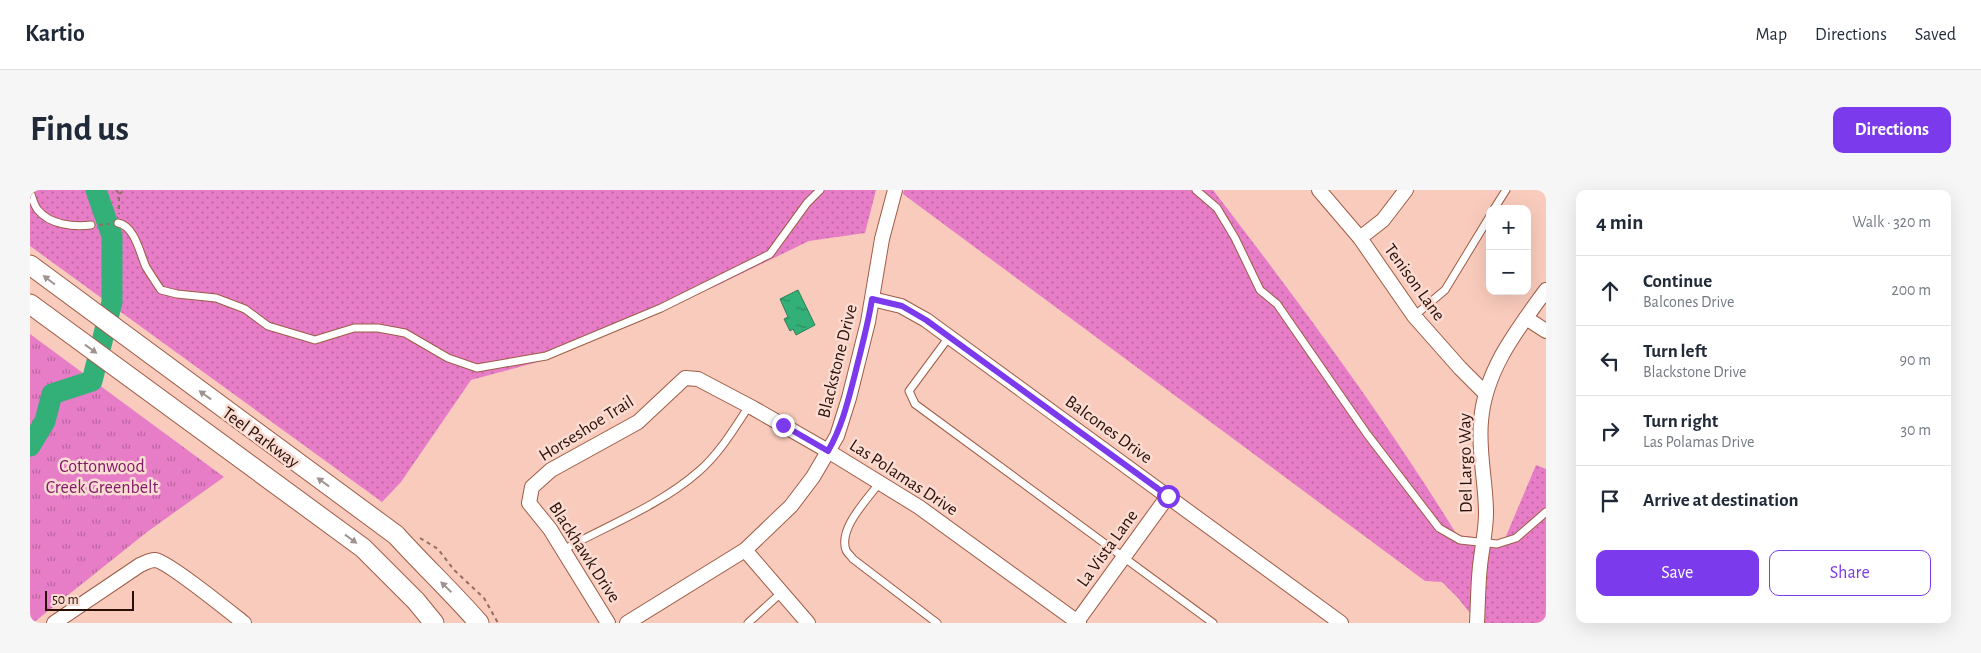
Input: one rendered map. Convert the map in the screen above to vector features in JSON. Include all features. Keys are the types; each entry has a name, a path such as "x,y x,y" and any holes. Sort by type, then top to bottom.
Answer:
{"main road":[{"name":"Teel Parkway","path":"30,265 396,535 431,573 450,589 479,623"},
{"name":"Teel Parkway","path":"30,304 364,548 416,601 434,623"}],"street":[{"name":"Blackstone Drive","path":"627,623 745,550 796,501 814,477 837,436 849,398 868,322 882,239 895,190"},
{"name":"Tenison Lane","path":"1319,190 1360,238 1414,316 1485,393"},
{"path":"1360,238 1383,220 1406,190"},
{"name":"Del Largo Way","path":"1477,623 1486,513 1481,450 1481,422 1485,393 1495,368 1546,290"},
{"name":"Balcones Drive","path":"872,299 902,306 950,336 1342,623"},
{"path":"1526,318 1546,331"},
{"name":"Horseshoe Trail","path":"529,503 532,486 552,470 638,422 685,378 698,380"},
{"name":"Las Polamas Drive","path":"698,380 749,406 828,451 919,506 1077,623"},
{"name":"La Vista Lane","path":"1077,623 1168,496"},
{"name":"Blackhawk Drive","path":"529,503 550,529 608,623"},
{"path":"745,550 808,623"},
{"path":"54,623 140,565 151,560 157,560 244,623"}],"lane":[{"path":"118,223 123,224 132,234 147,268 162,290 177,294 216,298 245,309 268,326 315,340 354,328 378,328 405,333 448,358 477,368 546,356 661,308 770,254 807,203 820,190"},
{"path":"1196,190 1217,208 1235,238 1260,290 1278,304 1367,434 1439,528 1460,540 1497,544 1516,538 1546,512"},
{"path":"1497,205 1506,190"},
{"path":"30,191 38,210 51,220 62,224 91,225"},
{"path":"1414,316 1445,290 1486,223"},
{"path":"950,336 909,391 915,404 1213,623"},
{"path":"563,550 594,532 657,501 698,472 725,444 749,406"},
{"path":"880,482 848,526 845,537 846,550 853,559 937,623"},
{"path":"748,623 782,592"}],"path":[{"path":"91,225 118,223 119,194 116,190"},
{"path":"119,194 124,190"}],"green space":[{"path":"30,190 876,190 865,233 809,241 714,287 613,332 534,363 471,380 401,482 382,502 30,246"},
{"path":"904,190 1213,190 1340,360 1400,446 1457,535 1504,541 1536,465 1546,469 1546,623 1478,623 1442,582 1425,581 903,194"},
{"name":"Cottonwood Creek Greenbelt","path":"30,334 224,477 147,532 33,623 30,623"}],"water":[{"path":"798,290 815,325 796,335 793,329 790,331 784,319 788,317 780,299"}],"waterway":[{"path":"30,446 45,421 52,394 92,381 112,302 112,236 96,190"}],"route":[{"path":"783,425 828,451 837,436 849,398 872,299 902,306 926,320 1168,496"}]}
